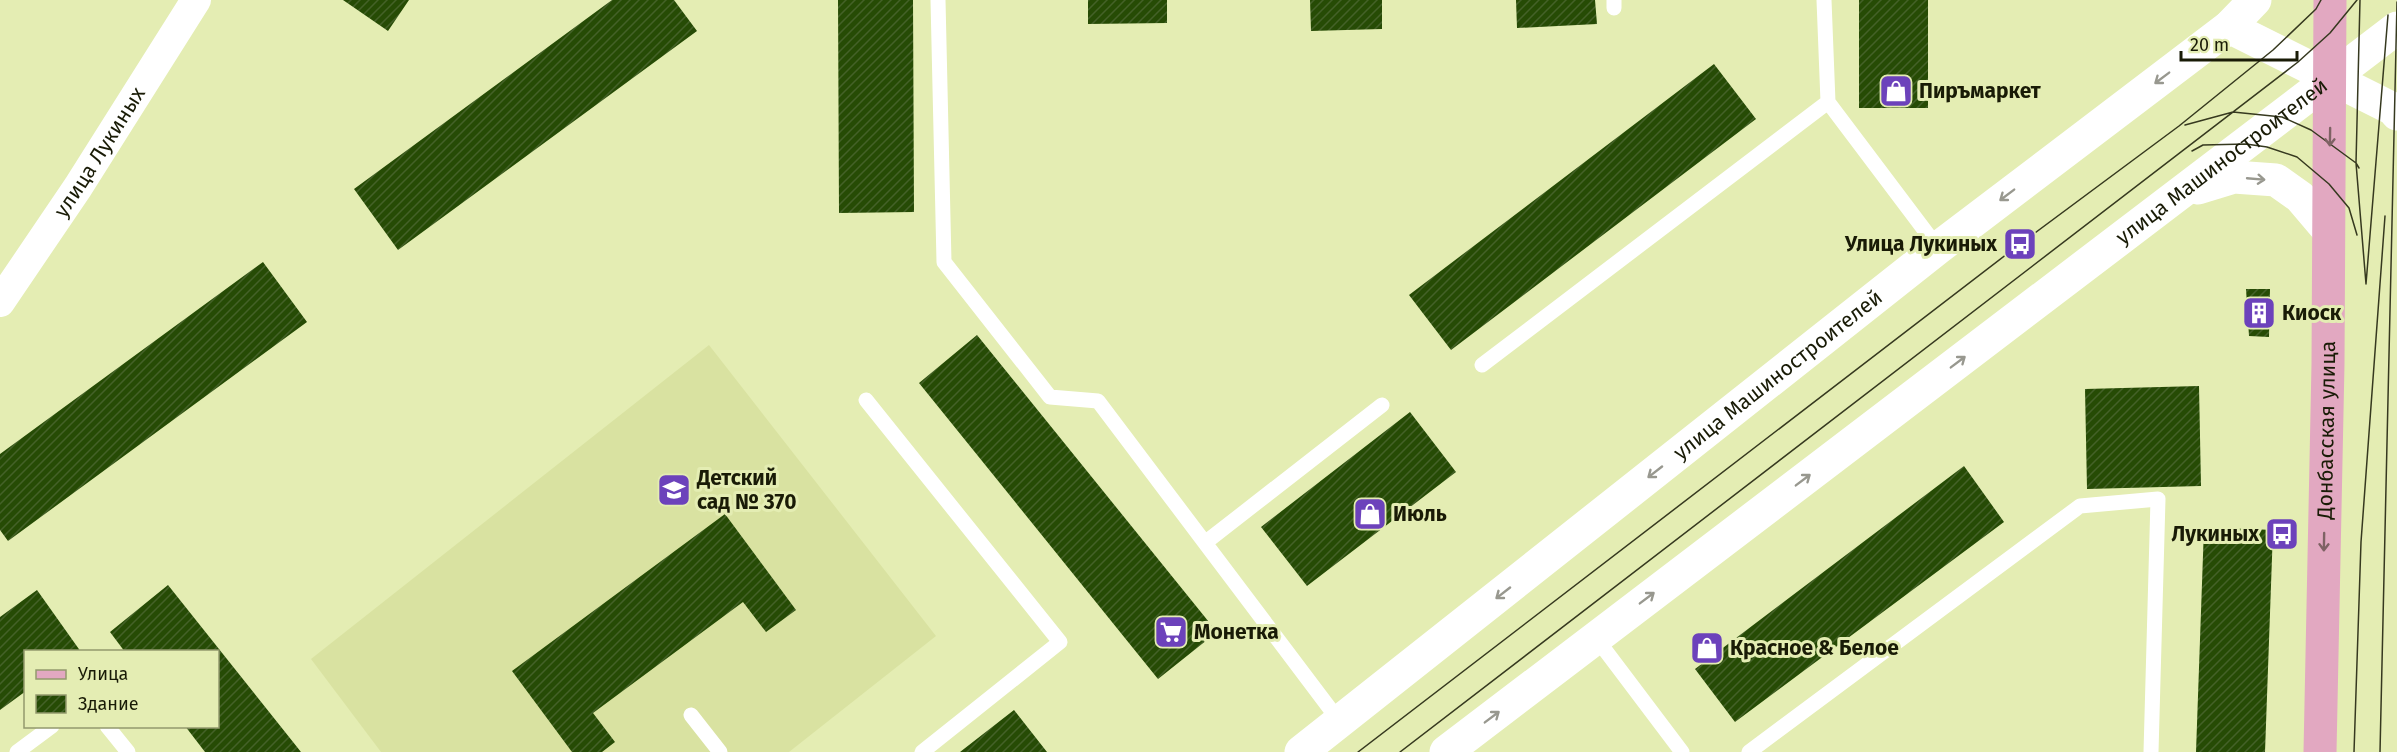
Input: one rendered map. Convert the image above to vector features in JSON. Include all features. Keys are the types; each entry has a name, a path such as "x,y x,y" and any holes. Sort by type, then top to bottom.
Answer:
{"main road":[{"name":"улица Машиностроителей","path":"1301,752 1938,248 2229,27 2255,0"},
{"name":"Донбасская улица","path":"2320,752 2328,364 2330,0"},
{"path":"2229,27 2393,109 2397,114"},
{"name":"улица Машиностроителей","path":"1446,752 2397,28"},
{"path":"2179,194 2234,177 2276,180 2300,197 2328,230"}],"street":[{"name":"улица Лукиных","path":"0,302 78,187 196,0"}],"lane":[{"path":"938,0 944,262 1050,397 1098,401 1340,723"},
{"path":"1824,0 1828,102 1938,248"},
{"path":"1482,365 1828,102"},
{"path":"866,400 1060,642 922,752"},
{"path":"1206,542 1382,405"},
{"path":"1749,752 2080,506 2158,499 2151,752"},
{"path":"1596,638 1682,752"},
{"path":"691,715 720,752"},
{"path":"17,752 49,728"},
{"path":"110,728 128,752"}],"shaded area":[{"name":"Детский сад № 370","path":"709,345 936,636 789,752 381,752 311,659"}],"building":[{"path":"343,0 409,0 388,31"},
{"path":"612,0 674,0 697,31 398,250 354,189"},
{"path":"838,0 913,0 914,212 839,213"},
{"path":"1088,0 1167,0 1167,23 1088,24"},
{"path":"1310,0 1382,0 1382,29 1311,31"},
{"path":"1516,0 1595,0 1597,24 1517,28"},
{"path":"1859,0 1928,0 1928,108 1859,108"},
{"path":"1714,64 1756,119 1451,350 1409,295"},
{"path":"263,262 307,322 8,541 0,530 0,454"},
{"name":"Киоск","path":"2246,289 2270,289 2269,337 2249,336"},
{"path":"977,335 1217,632 1158,679 919,383"},
{"path":"2199,386 2201,486 2087,489 2085,389"},
{"path":"1410,412 1456,472 1307,586 1261,527"},
{"path":"1964,466 2004,522 1735,722 1695,669"},
{"path":"725,514 796,610 766,632 743,602 593,713 615,742 602,752 572,752 512,671"},
{"path":"2204,527 2273,530 2265,752 2196,752"},
{"path":"168,585 301,752 205,752 187,728 219,728 219,650 124,650 110,632"},
{"path":"37,590 80,650 24,650 24,692 0,710 0,617"},
{"path":"1014,710 1047,752 960,752"}],"tram line":[{"path":"1358,752 2020,244 2179,126 2273,50 2316,9 2321,0"},
{"path":"1400,752 2298,62 2330,33 2357,0"},
{"path":"2360,0 2356,163 2366,284 2388,15"},
{"path":"2380,752 2397,2"},
{"path":"2185,125 2233,112 2282,117 2311,130 2356,163 2359,168"},
{"path":"2192,151 2203,145 2246,144 2267,147 2297,157 2329,184 2349,208 2357,235"},
{"path":"2354,752 2361,542 2385,216"}],"place":[{"name":"Пиръмаркет","path":"1896,91"},
{"name":"Улица Лукиных","path":"2020,244"},
{"name":"Киоск","path":"2259,313"},
{"name":"Детский сад № 370","path":"674,490"},
{"name":"Июль","path":"1370,514"},
{"name":"Лукиных","path":"2282,534"},
{"name":"Монетка","path":"1171,632"},
{"name":"Красное & Белое","path":"1707,648"}]}
